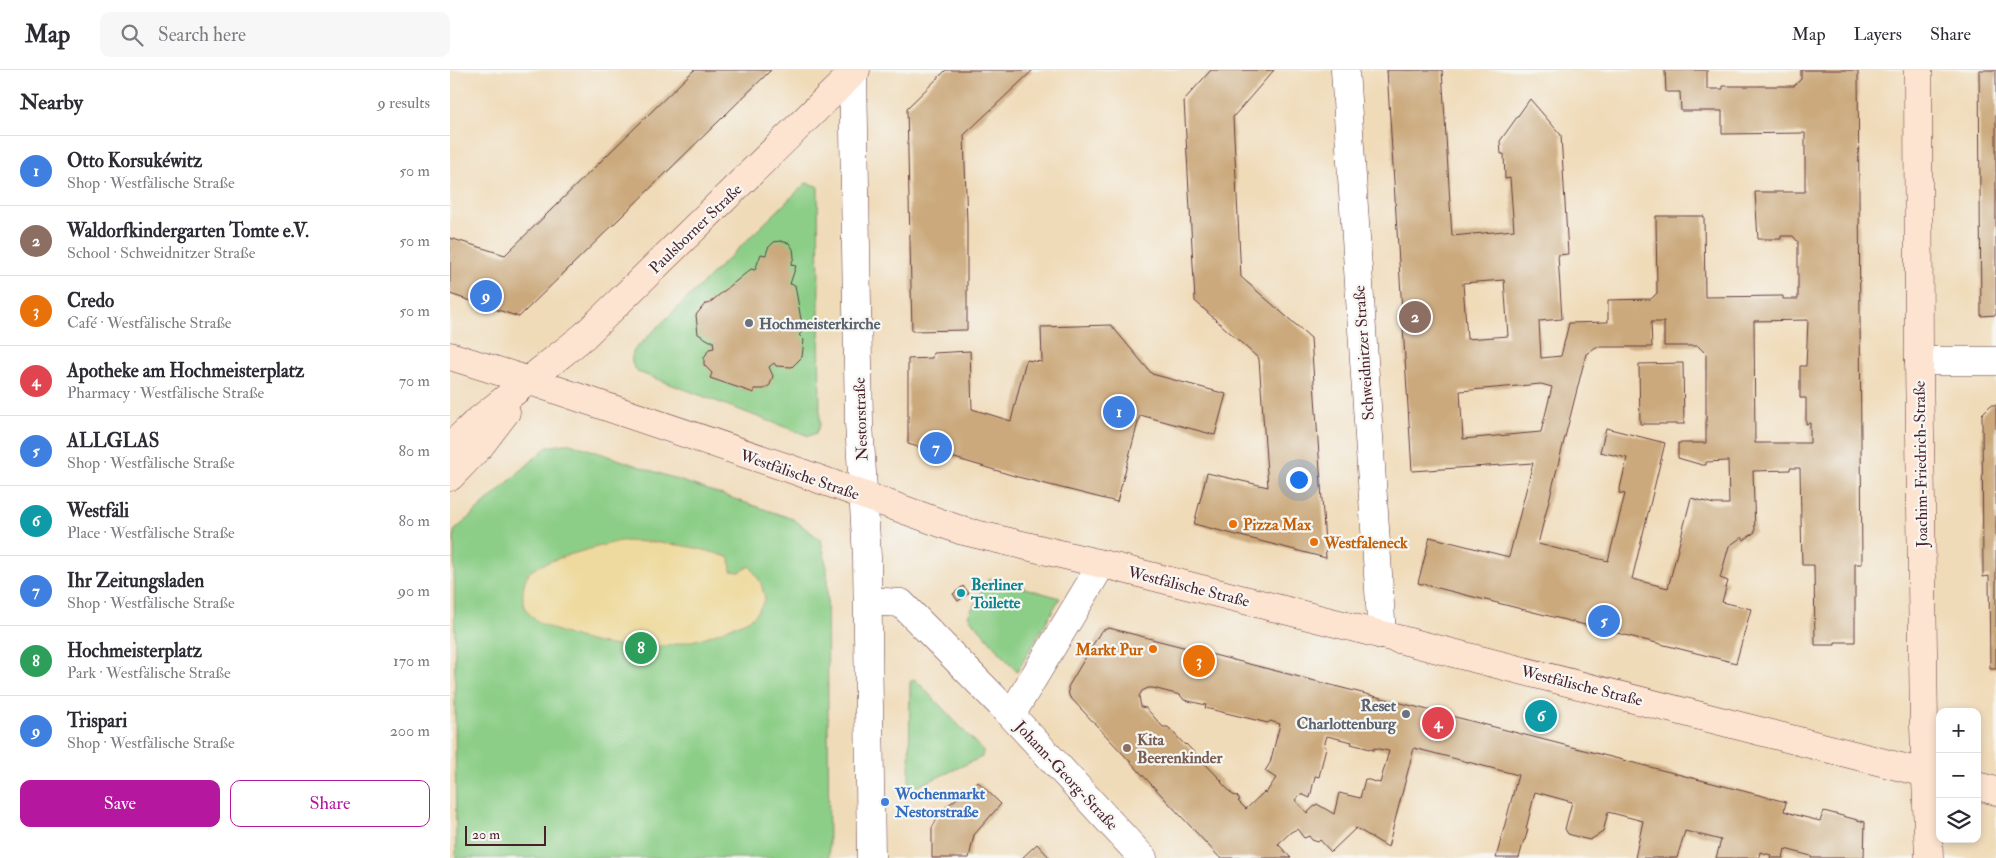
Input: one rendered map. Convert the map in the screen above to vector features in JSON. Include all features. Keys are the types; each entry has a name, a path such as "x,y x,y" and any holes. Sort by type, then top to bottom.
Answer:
{"street":[{"name":"Schweidnitzer Straße","path":"1345,70 1382,635"},
{"name":"Joachim-Friedrich-Straße","path":"1918,70 1919,361 1924,726 1933,775 1929,858"},
{"name":"Paulsborner Straße","path":"450,447 474,424 584,336 854,71"},
{"name":"Nestorstraße","path":"854,71 859,423 868,601 871,858"},
{"name":"Westfälische Straße","path":"450,356 530,381 791,470 963,531 1102,564 1933,775"},
{"path":"1919,361 1996,361"},
{"name":"Paulsborner Straße","path":"450,477 480,446 530,381"},
{"name":"Johann-Georg-Straße","path":"1011,715 1102,564"},
{"name":"Johann-Georg-Straße","path":"868,601 901,603 1011,715 1143,858"},
{"path":"1981,787 1996,791"}],"green space":[{"path":"806,183 818,186 820,425 816,433 809,436 638,372 632,360 634,350"},
{"path":"570,443 793,519 821,540 827,569 829,858 456,858 454,531 547,447"},
{"path":"989,578 1060,598 1017,672 968,616"},
{"path":"915,679 983,751 982,757 912,789 909,786 910,682"}],"sand":[{"path":"620,541 675,545 716,553 730,558 731,571 740,572 750,566 761,583 765,599 753,617 710,636 688,642 645,647 600,643 579,638 538,622 528,613 523,601 523,593 525,582 530,572 559,558"}],"building":[{"path":"694,70 771,70 519,317 450,294 450,238 505,255"},
{"path":"946,70 1033,70 964,135 967,224 967,330 912,331 907,108"},
{"path":"1211,70 1274,70 1233,117 1241,277 1311,338 1326,558 1194,524 1207,473 1268,487 1259,359 1195,301 1184,100"},
{"path":"1387,70 1442,70 1452,236 1514,230 1510,178 1505,179 1504,154 1501,154 1500,141 1530,99 1561,135 1568,254 1558,255 1562,319 1539,321 1541,358 1561,356 1569,323 1608,322 1608,300 1651,299 1657,293 1656,216 1704,216 1705,297 1783,296 1783,299 1798,299 1798,242 1793,236 1781,236 1781,239 1758,239 1755,192 1805,192 1805,133 1722,134 1722,111 1681,111 1680,92 1666,92 1665,70 1707,70 1707,89 1723,89 1723,86 1794,86 1801,79 1801,70 1858,70 1862,564 1855,564 1855,642 1815,645 1814,565 1802,565 1800,468 1753,471 1755,532 1744,540 1742,537 1729,546 1720,578 1728,581 1722,602 1751,609 1736,663 1418,583 1430,537 1509,557 1533,463 1412,471","holes":["1504,280 1508,336 1467,339 1463,283","1808,320 1806,366 1800,366 1800,398 1806,398 1806,424 1810,423 1810,443 1755,443 1754,321","1651,322 1664,322 1664,346 1698,346 1706,354 1706,443 1678,443 1678,458 1702,465 1706,465 1706,462 1728,461 1729,504 1714,504 1691,498 1668,588 1632,579 1665,443 1606,428 1600,452 1627,458 1619,493 1625,494 1608,561 1538,544 1586,354 1596,347 1652,347","1541,384 1552,387 1541,432 1463,439 1460,391"]},
{"path":"1979,70 1996,70 1996,315 1981,316"},
{"name":"Hochmeisterkirche","path":"774,242 789,243 793,249 794,257 791,265 796,266 790,284 795,285 803,331 799,335 804,340 802,357 792,367 776,366 774,363 769,367 773,376 770,385 764,389 754,389 754,393 710,378 712,373 704,365 704,358 709,349 714,348 713,341 698,334 696,315 705,304 708,304 751,269 755,270 761,254 766,255 768,248"},
{"path":"1111,325 1152,374 1226,394 1215,435 1140,415 1117,502 1018,477 908,444 908,359 932,358 933,353 970,351 972,409 1011,421 1026,360 1042,362 1041,327"},
{"path":"1683,363 1684,424 1640,424 1639,364"},
{"path":"1991,405 1996,405 1996,669 1990,669 1989,576 1983,577 1982,414"},
{"name":"Berliner Toilette","path":"963,586 969,593 958,601 953,594"},
{"path":"1109,628 1786,802 1784,811 1820,821 1824,811 1865,822 1864,858 1811,858 1811,856 1785,849 1783,858 1770,858 1771,855 1760,852 1759,858 1716,858 1721,840 1685,831 1677,858 1635,858 1643,821 1608,812 1603,832 1590,840 1581,838 1568,834 1565,829 1572,802 1535,792 1526,829 1528,829 1519,858 1496,858 1518,775 1414,748 1388,847 1356,828 1331,852 1320,840 1318,842 1312,840 1309,836 1304,838 1297,829 1278,844 1291,858 1220,858 1069,696 1068,687 1101,631","holes":["1148,688 1180,695 1184,700 1206,705 1205,708 1268,723 1270,721 1280,724 1270,763 1265,771 1276,778 1266,793 1264,792 1246,809 1238,801 1240,800 1237,796 1233,795 1186,744 1168,727 1163,727 1146,708 1141,707 1139,696 1142,691","1327,736 1374,750 1374,748 1389,751 1380,783 1365,779 1360,798 1339,793 1334,814 1317,804 1307,813 1295,800 1301,794 1310,798 1315,776 1319,777"]},
{"path":"978,782 1001,804 974,835 969,858 932,858 932,828 942,810"},
{"path":"1037,844 1050,858 1022,858"}],"place":[{"name":"Trispari","path":"486,296"},
{"name":"Waldorfkindergarten Tomte e.V.","path":"1415,317"},
{"name":"Hochmeisterkirche","path":"749,323"},
{"name":"Otto Korsukéwitz","path":"1119,412"},
{"name":"Ihr Zeitungsladen","path":"936,448"},
{"name":"Pizza Max","path":"1233,524"},
{"name":"Westfaleneck","path":"1314,542"},
{"name":"Berliner Toilette","path":"961,593"},
{"name":"ALLGLAS","path":"1604,621"},
{"name":"Hochmeisterplatz","path":"641,648"},
{"name":"Markt Pur","path":"1153,649"},
{"name":"Credo","path":"1199,661"},
{"name":"Reset Charlottenburg","path":"1406,714"},
{"name":"Westfäli","path":"1541,716"},
{"name":"Apotheke am Hochmeisterplatz","path":"1438,723"},
{"name":"Kita Beerenkinder","path":"1127,748"},
{"name":"Wochenmarkt Nestorstraße","path":"885,802"}]}
